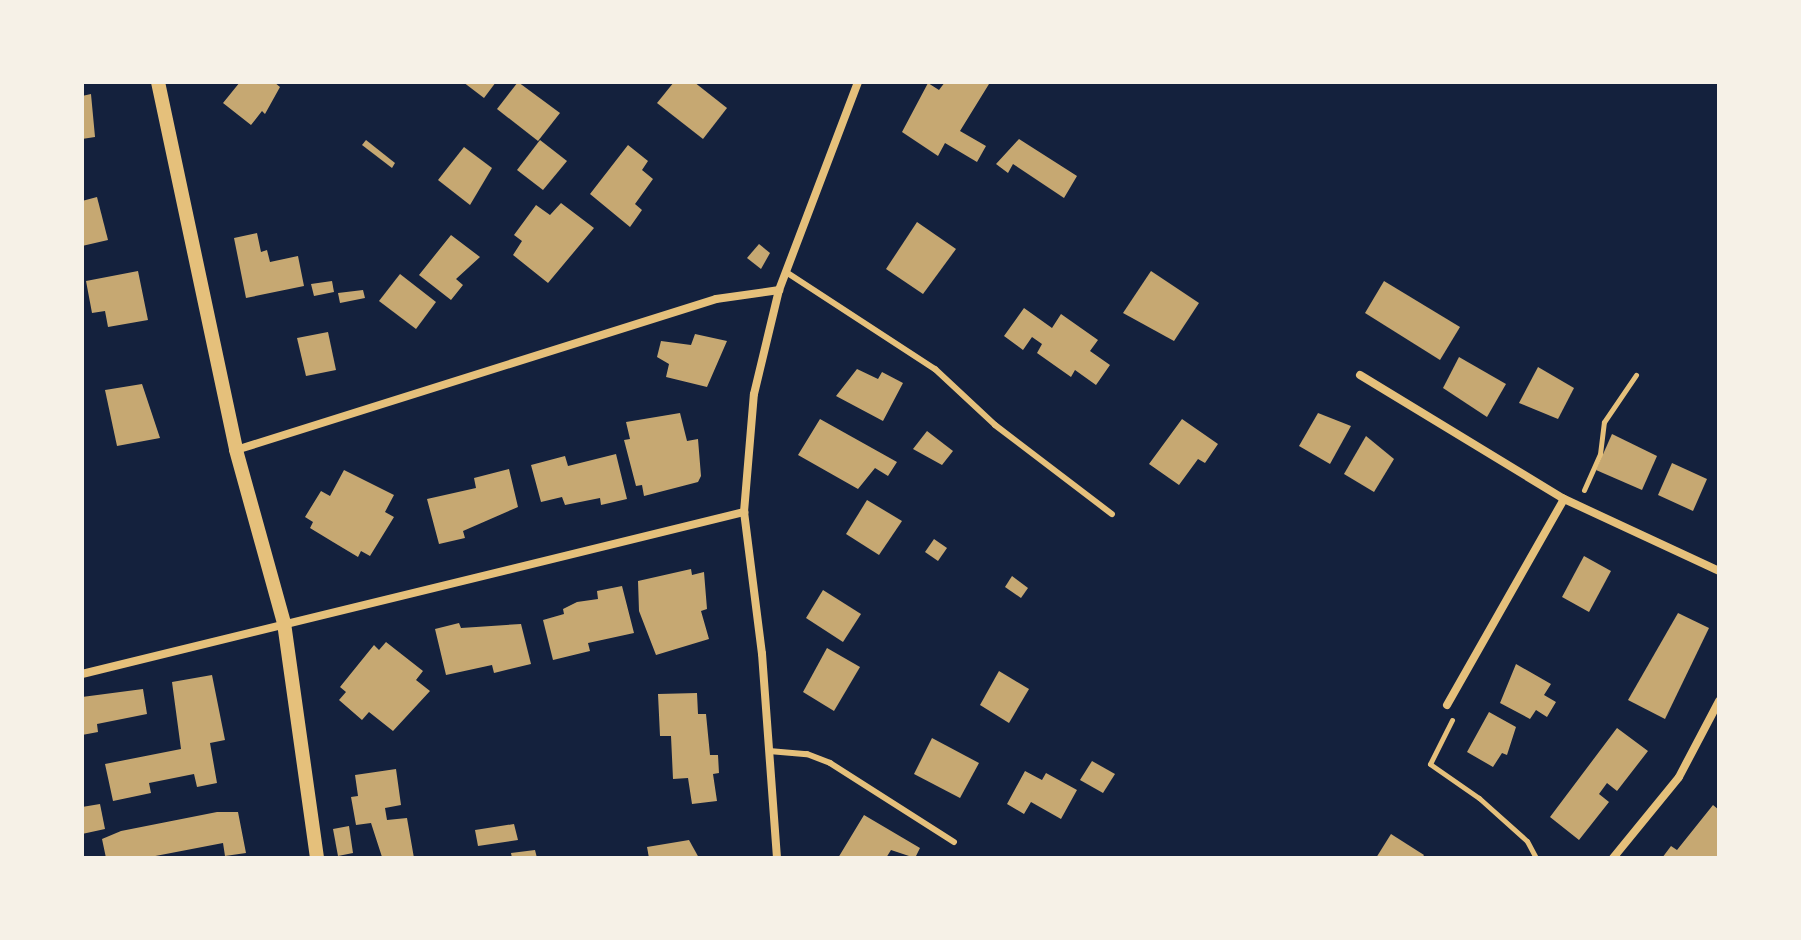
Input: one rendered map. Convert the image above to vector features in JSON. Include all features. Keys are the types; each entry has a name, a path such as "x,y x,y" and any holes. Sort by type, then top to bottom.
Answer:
{"street":[{"path":"158,82 236,450 284,623 317,858"},
{"path":"777,858 744,512 754,394 779,290 858,82"},
{"path":"236,450 716,299 779,290"},
{"path":"1360,375 1564,499 1719,571"},
{"path":"1447,705 1564,499"},
{"path":"82,674 744,512"},
{"path":"1613,858 1679,777 1719,701"}],"lane":[{"path":"786,272 935,369 995,425 1112,514"},
{"path":"769,751 807,754 830,763 954,842"}],"path":[{"path":"1577,506 1600,454 1604,422 1636,375"},
{"path":"1453,719 1430,764 1479,798 1527,841 1536,858"}],"building":[{"path":"240,82 274,82 280,87 265,114 262,111 251,125 223,103"},
{"path":"463,82 496,82 484,98"},
{"path":"518,82 560,113 538,141 497,109"},
{"path":"674,82 694,82 727,108 703,139 657,103"},
{"path":"945,82 989,84 960,131 986,146 977,162 945,143 938,156 902,132 928,83 939,90"},
{"path":"91,94 95,137 82,139 82,96"},
{"path":"1019,139 1077,176 1064,198 1013,164 1008,173 996,164"},
{"path":"366,140 395,163 392,168 362,145"},
{"path":"540,140 567,161 543,190 517,170"},
{"path":"628,145 648,161 642,170 653,179 635,204 642,210 630,227 590,194"},
{"path":"464,147 492,168 470,205 438,180"},
{"path":"97,197 108,240 82,246 82,201"},
{"path":"561,203 594,228 548,283 513,255 522,241 514,235 536,205 550,215"},
{"path":"917,222 956,249 923,294 886,269"},
{"path":"257,233 261,252 267,250 270,262 298,256 304,286 246,298 234,238"},
{"path":"451,235 480,257 456,279 463,285 451,300 419,275"},
{"path":"759,244 770,253 761,269 747,258"},
{"path":"138,271 148,320 108,327 105,311 92,313 86,281"},
{"path":"1151,271 1199,303 1174,341 1123,313"},
{"path":"400,274 436,302 416,329 379,301"},
{"path":"332,281 334,292 314,296 311,284"},
{"path":"1384,281 1460,327 1440,360 1365,313"},
{"path":"363,290 365,298 340,303 338,293"},
{"path":"1024,308 1052,328 1061,314 1098,340 1090,351 1110,365 1096,385 1075,370 1071,377 1037,353 1042,344 1032,337 1023,350 1004,336"},
{"path":"328,332 336,370 306,376 297,338"},
{"path":"695,334 727,341 707,387 666,377 669,364 657,357 661,341 691,345"},
{"path":"1459,357 1506,384 1487,417 1443,388"},
{"path":"1538,367 1574,388 1558,419 1519,403"},
{"path":"857,369 878,379 882,372 903,383 883,421 836,396"},
{"path":"142,384 160,438 117,446 105,390"},
{"path":"680,413 687,441 698,439 701,476 698,482 644,496 642,485 636,486 624,440 630,439 626,422"},
{"path":"1318,413 1351,426 1330,464 1299,446"},
{"path":"820,419 897,462 888,476 875,468 858,489 798,455"},
{"path":"1182,419 1218,444 1205,463 1198,459 1179,485 1149,464"},
{"path":"927,431 953,451 942,465 913,449"},
{"path":"1612,434 1657,456 1642,490 1596,470"},
{"path":"1366,436 1394,459 1374,492 1344,474"},
{"path":"616,454 627,499 601,505 600,498 565,505 562,497 541,502 531,465 565,456 568,466"},
{"path":"1672,463 1707,479 1693,511 1658,495"},
{"path":"509,469 518,507 463,531 465,538 439,544 427,499 476,488 474,478"},
{"path":"344,470 394,495 385,512 394,517 370,556 361,551 358,557 333,542 310,528 313,522 305,517 321,491 330,496"},
{"path":"867,500 902,521 879,555 846,534"},
{"path":"934,539 947,548 938,561 925,552"},
{"path":"1584,556 1611,571 1589,612 1562,597"},
{"path":"691,569 692,575 704,572 707,609 701,611 709,639 656,655 639,611 638,581"},
{"path":"1012,576 1028,588 1021,598 1005,587"},
{"path":"622,586 634,633 588,643 590,651 553,660 543,620 564,614 563,609 577,602 598,599 597,591"},
{"path":"823,590 861,614 843,642 806,618"},
{"path":"1678,613 1709,628 1665,719 1628,700"},
{"path":"459,623 461,628 521,624 531,664 494,673 492,665 446,675 435,629"},
{"path":"386,642 423,671 416,680 430,691 393,731 369,712 362,720 339,700 346,692 340,687 374,645 379,650"},
{"path":"827,648 860,667 834,711 803,692"},
{"path":"1516,664 1551,684 1544,695 1556,702 1547,717 1536,710 1530,719 1500,703"},
{"path":"999,671 1029,689 1009,723 980,705"},
{"path":"212,675 225,740 210,743 217,783 197,787 194,774 149,783 151,793 113,801 105,764 181,749 172,682"},
{"path":"143,689 147,714 97,724 98,732 82,735 82,697"},
{"path":"697,693 698,714 706,714 710,755 718,755 719,773 713,774 717,801 692,804 688,778 673,779 671,736 660,736 658,694"},
{"path":"1489,712 1516,727 1507,755 1502,753 1493,767 1467,752"},
{"path":"1617,728 1648,751 1617,791 1607,783 1599,794 1609,802 1579,840 1550,817"},
{"path":"932,738 979,763 960,798 914,774"},
{"path":"1092,761 1115,774 1103,793 1080,780"},
{"path":"396,769 401,805 385,808 387,820 407,818 414,858 382,857 371,823 356,825 351,797 358,796 355,775"},
{"path":"1025,771 1042,780 1046,773 1077,790 1061,819 1031,802 1024,814 1007,804"},
{"path":"100,804 105,829 82,834 82,807"},
{"path":"1713,805 1719,810 1719,858 1662,858 1671,846 1677,850"},
{"path":"217,812 238,812 246,853 225,856 223,843 145,858 106,858 102,839 121,831"},
{"path":"864,815 920,848 915,858 891,850 886,858 838,858"},
{"path":"514,824 518,840 478,846 475,830"},
{"path":"349,826 353,853 338,856 333,829"},
{"path":"1391,834 1424,855 1422,858 1376,858"},
{"path":"689,840 699,858 649,858 647,847"},
{"path":"535,850 537,858 512,858 511,853"}]}
